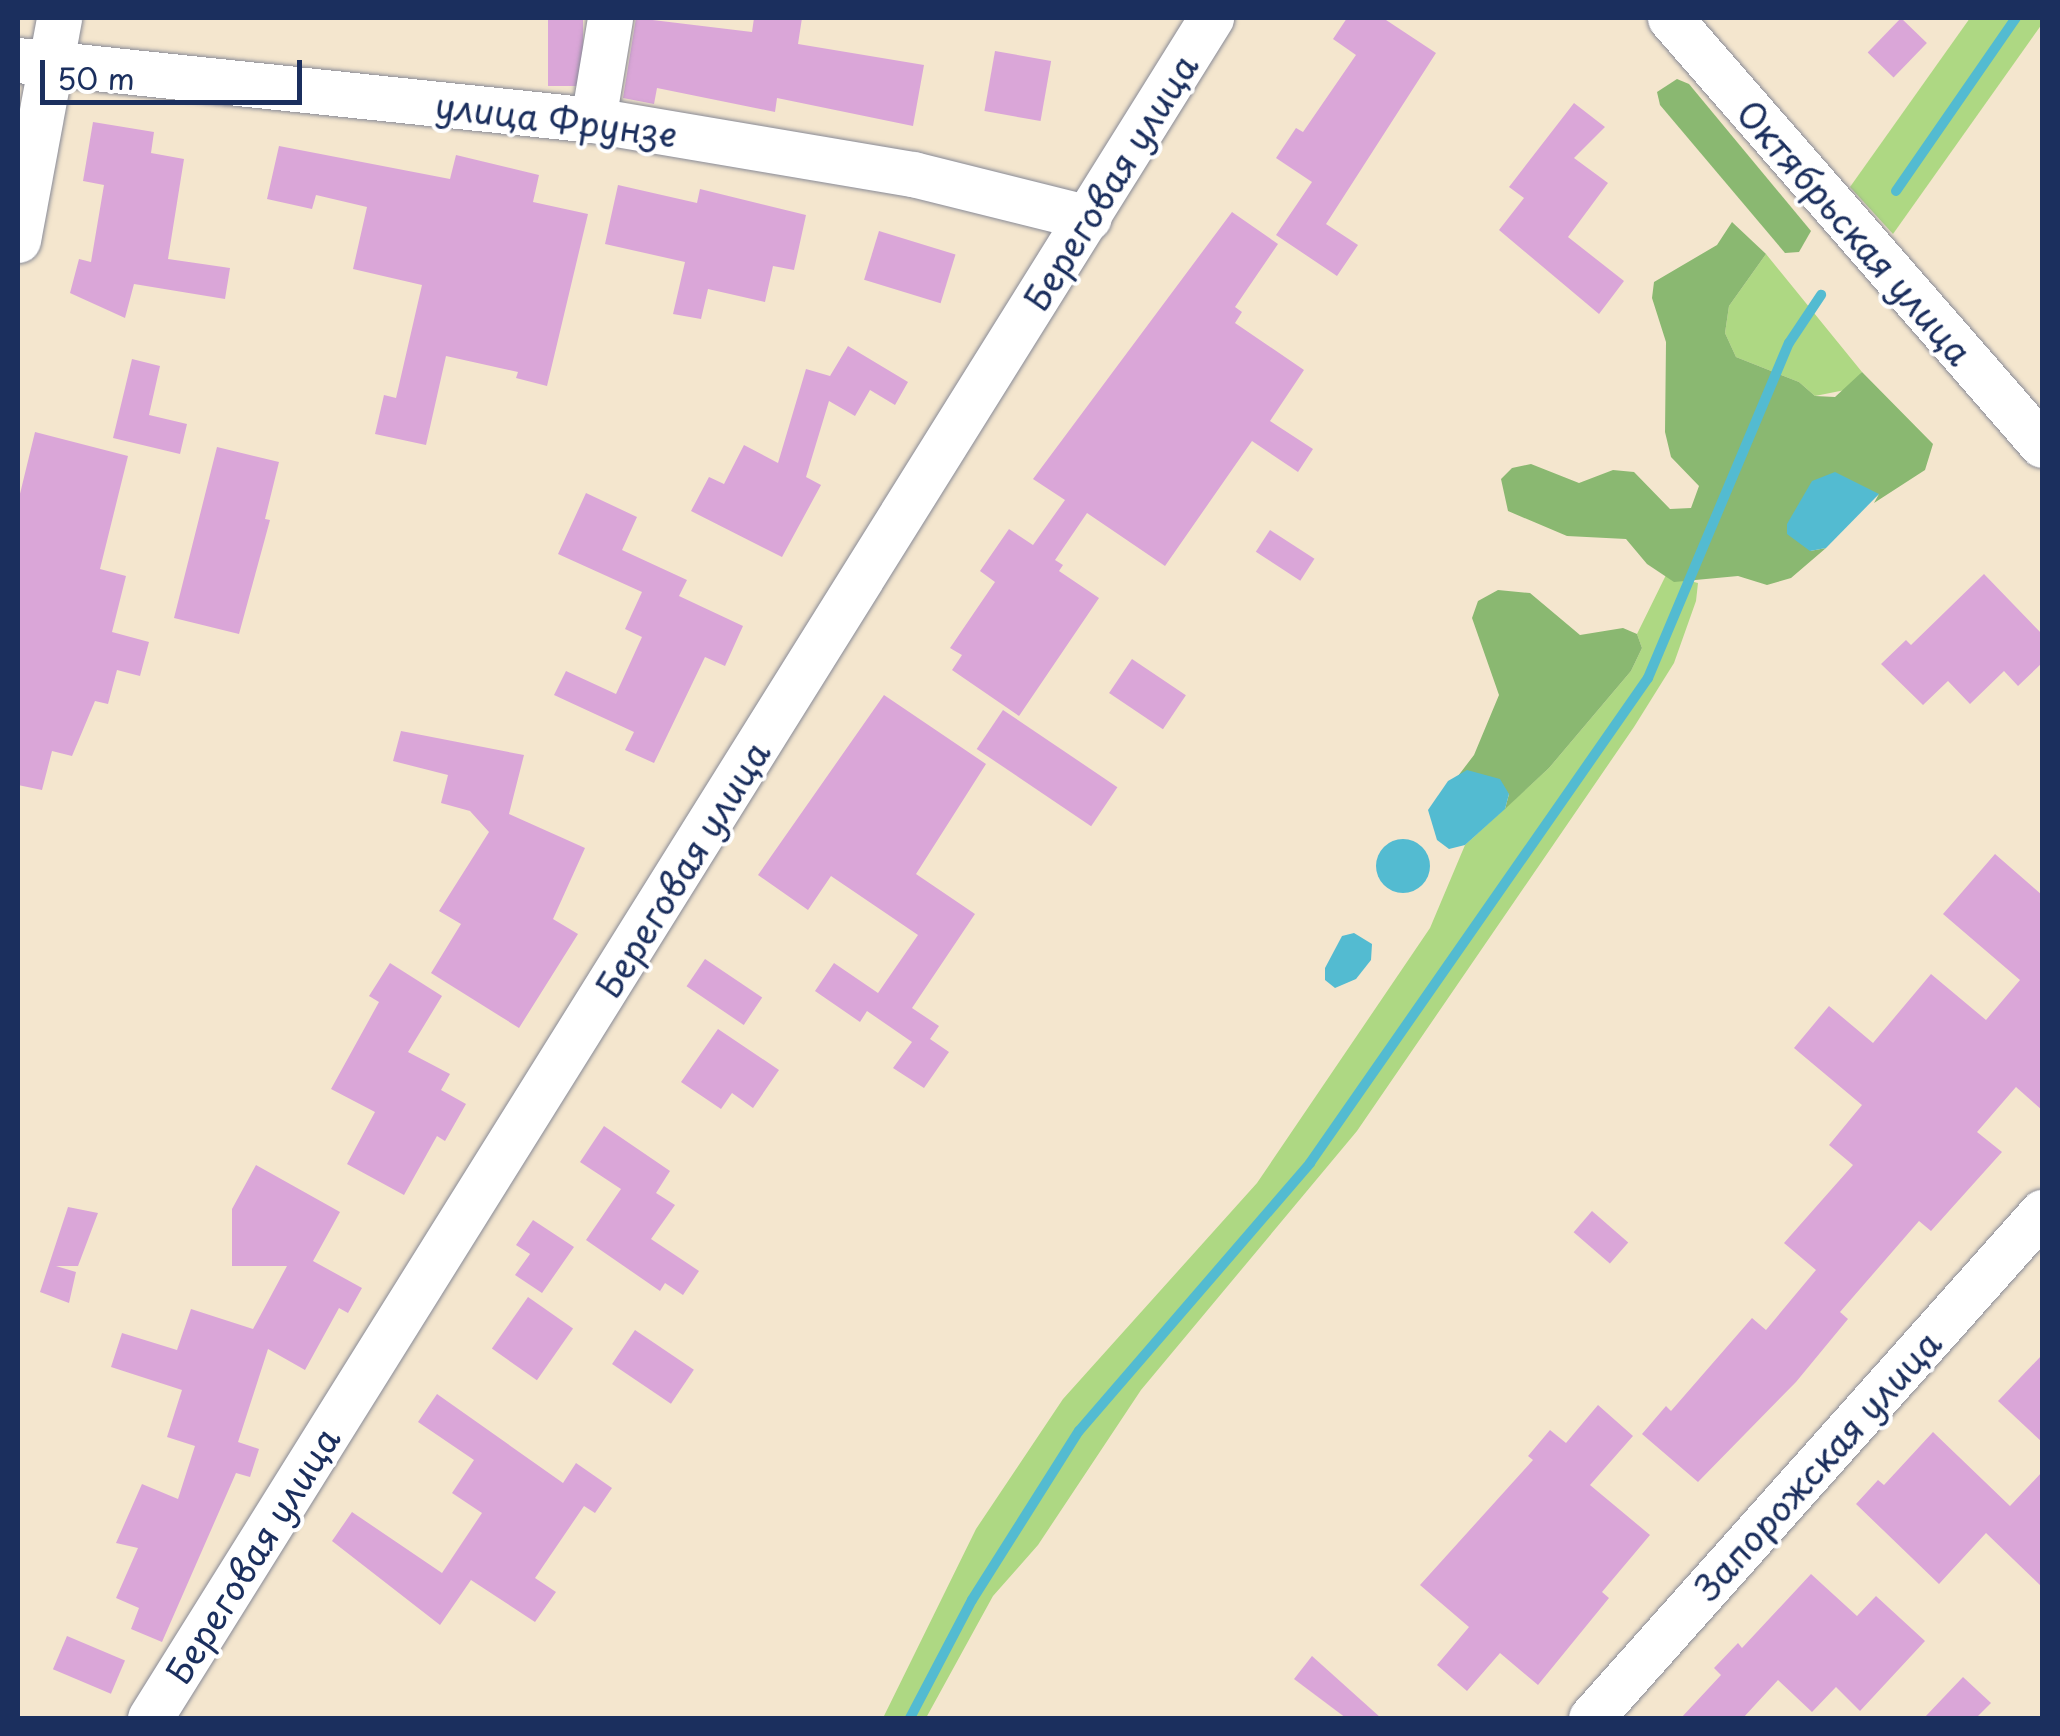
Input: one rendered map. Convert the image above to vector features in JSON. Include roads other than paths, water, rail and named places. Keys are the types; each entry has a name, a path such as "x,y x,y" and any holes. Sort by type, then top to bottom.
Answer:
{"street":[{"path":"593,120 610,18"},
{"name":"Береговая улица","path":"150,1718 1211,18"},
{"name":"Октябрьская улица","path":"1670,18 2042,445"},
{"path":"18,240 42,46"},
{"name":"улица Фрунзе","path":"42,46 593,120 913,174 1089,218"},
{"name":"Запорожская улица","path":"1591,1718 2042,1212"}],"water":[{"path":"1835,472 1879,494 1826,548 1810,551 1787,534 1787,524 1812,481"},
{"path":"1467,770 1500,779 1509,794 1505,809 1465,845 1449,849 1437,840 1428,810 1448,781"},
{"path":"1403,839 1422,847 1430,866 1422,885 1403,893 1384,885 1376,866 1384,847"},
{"path":"1354,933 1372,944 1371,960 1356,979 1335,988 1325,980 1325,968 1342,936"}],"waterway":[{"path":"1896,191 2016,18"},
{"path":"910,1718 972,1600 1079,1431 1310,1163 1648,678 1789,343 1821,295"}]}
